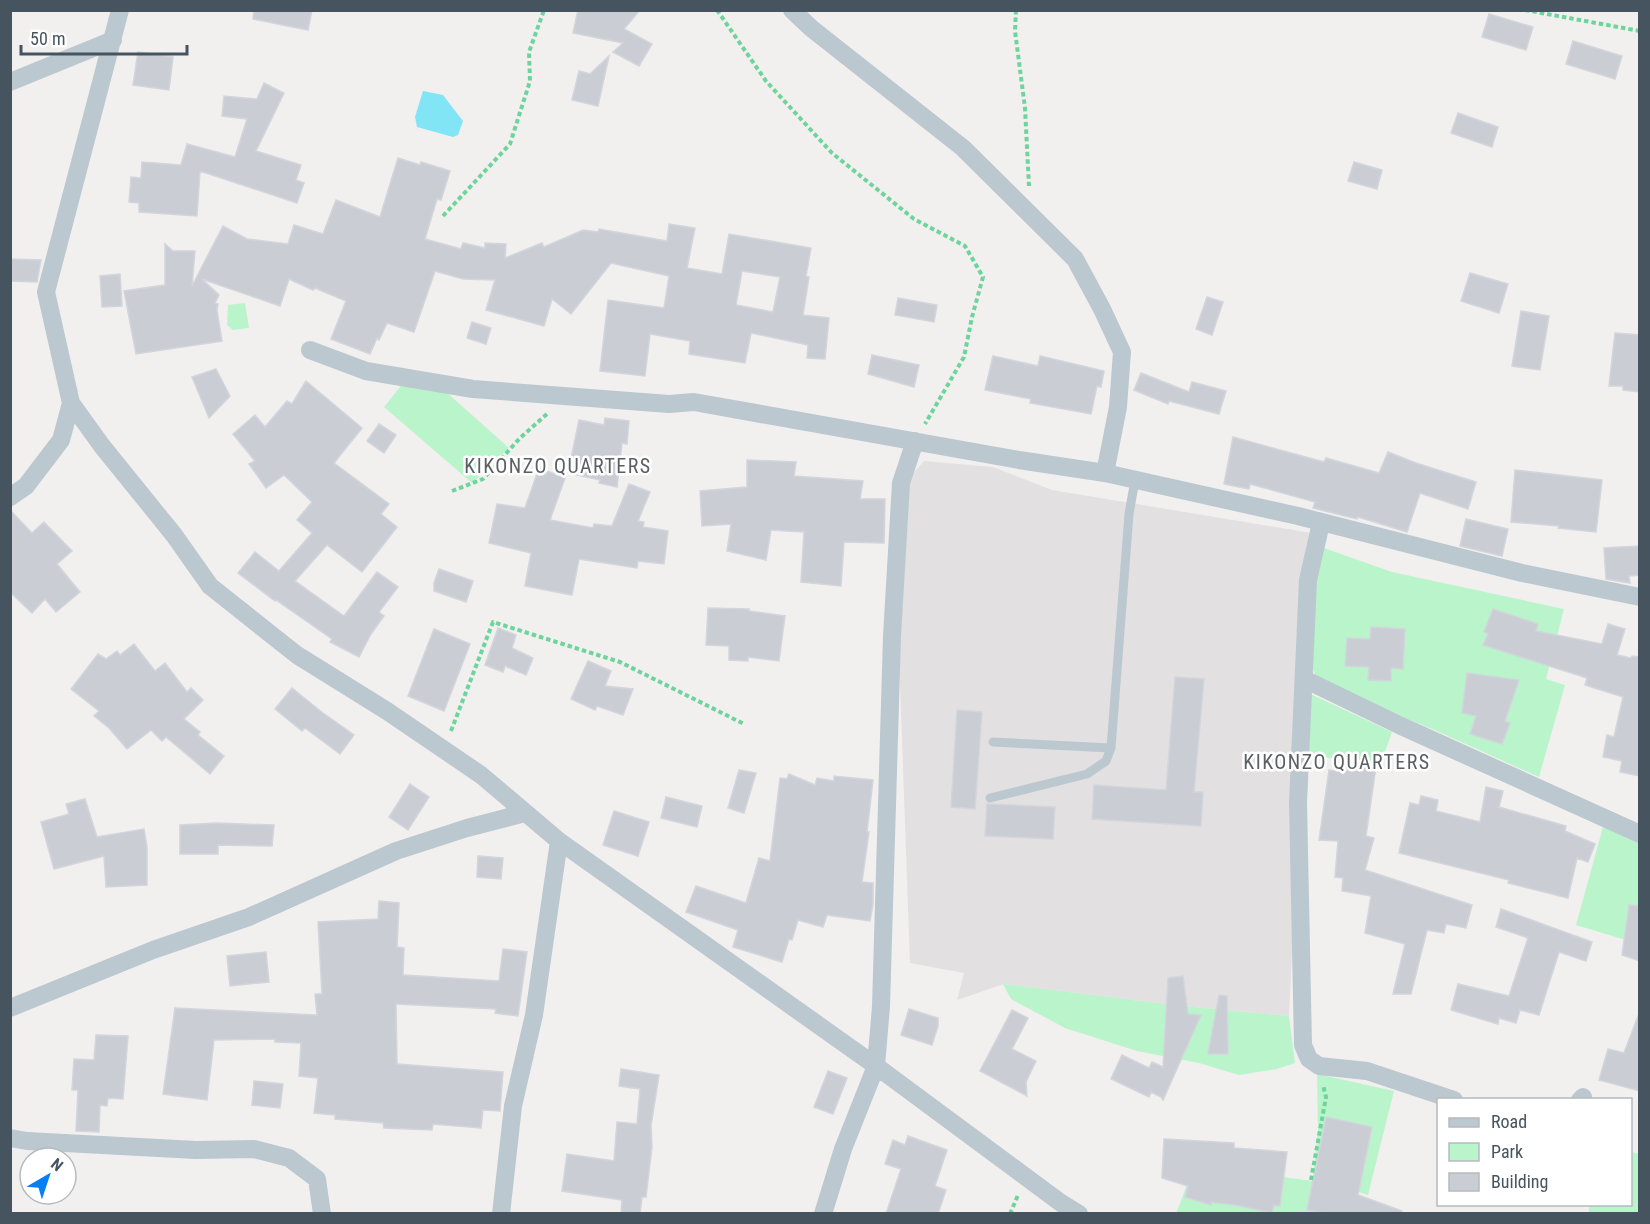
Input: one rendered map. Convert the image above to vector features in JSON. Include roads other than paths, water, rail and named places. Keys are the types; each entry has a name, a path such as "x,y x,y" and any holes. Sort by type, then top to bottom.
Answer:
{"street":[{"path":"120,10 46,292 71,404 174,535 210,586 297,655 481,775 559,841 876,1066 1079,1214"},
{"path":"792,10 811,28 963,148 1075,259 1122,352 1118,407 1105,473"},
{"path":"10,82 113,40"},
{"path":"310,350 366,371 473,389 669,404 694,402 1105,473 1298,516 1522,573 1640,597"},
{"path":"10,497 26,486 61,440 71,404"},
{"path":"823,1214 843,1149 876,1066 881,1006 893,612 901,483 915,441"},
{"path":"1321,523 1308,580 1298,803 1303,1045 1309,1059 1319,1066 1367,1071 1448,1098"},
{"path":"1304,679 1409,730 1640,834"},
{"path":"10,1008 153,950 249,917 396,851 467,828 525,813"},
{"path":"501,1214 513,1106 534,1015 559,841"},
{"path":"10,1138 27,1141 185,1149 254,1149 289,1158 317,1179 322,1214"}],"lane":[{"path":"990,798 1087,774 1106,761 1111,748 1129,514 1136,480"},
{"path":"993,742 1111,748"}],"water":[{"path":"423,91 443,95 463,121 458,135 453,137 417,127 415,117"}],"district":[{"name":"KIKONZO QUARTERS","path":"558,466"},
{"name":"KIKONZO QUARTERS","path":"1337,762"}]}
